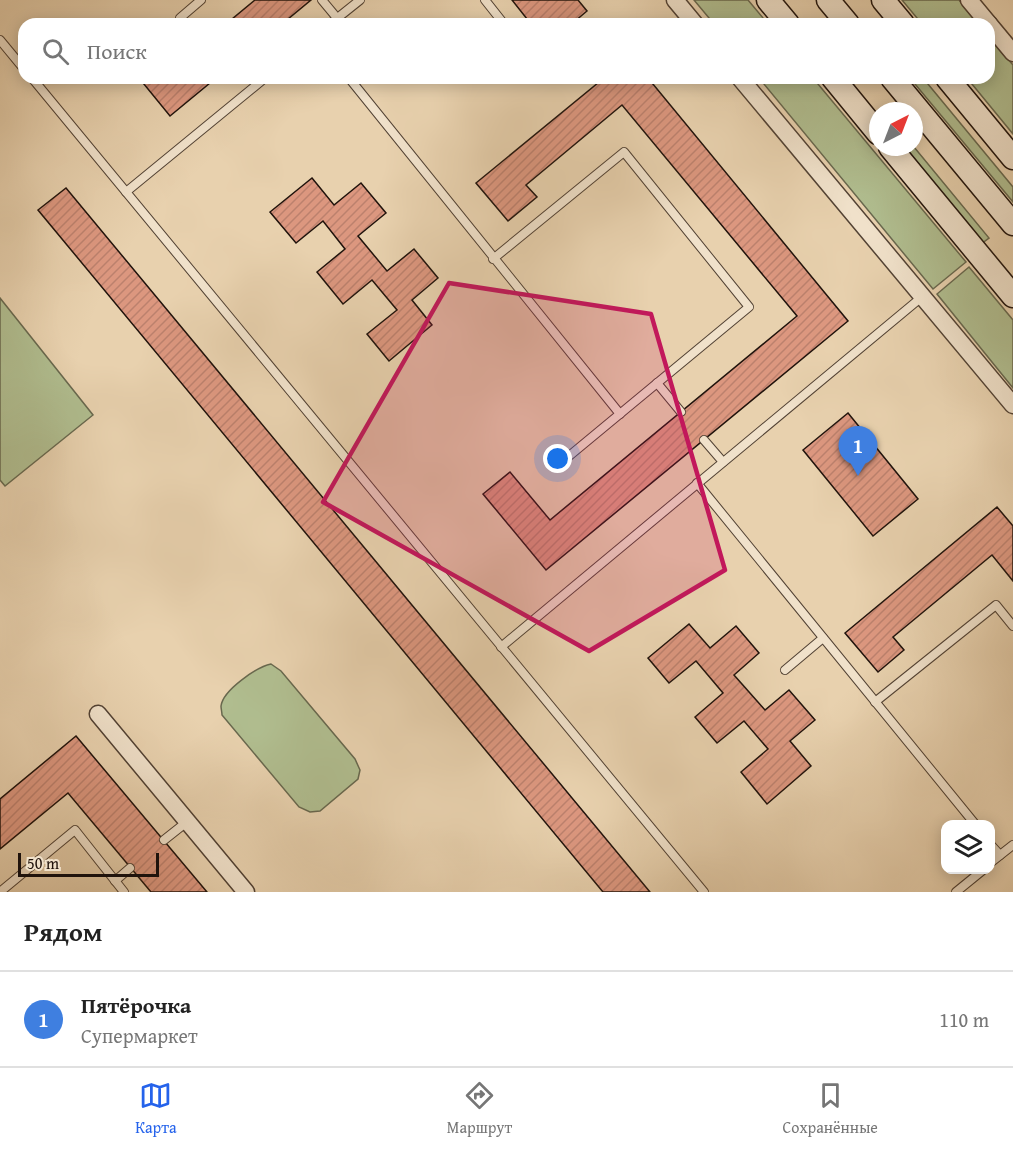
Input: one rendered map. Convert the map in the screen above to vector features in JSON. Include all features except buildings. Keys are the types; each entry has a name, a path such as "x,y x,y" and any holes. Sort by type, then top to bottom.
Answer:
{"main road":[{"path":"768,0 783,18"},
{"path":"828,0 843,18"},
{"path":"883,0 898,18"},
{"path":"838,84 869,122"},
{"path":"897,84 1013,224"},
{"path":"952,84 1013,158"},
{"path":"897,156 1013,296"}],"street":[{"path":"675,0 690,18"},
{"path":"969,0 984,18"},
{"path":"995,31 1013,53"},
{"path":"745,84 1013,405"},
{"path":"98,714 246,892"}],"lane":[{"path":"180,18 201,0"},
{"path":"322,0 332,18"},
{"path":"338,18 360,0"},
{"path":"485,0 499,18"},
{"path":"0,40 18,62"},
{"path":"37,84 704,892"},
{"path":"126,192 258,84"},
{"path":"354,84 620,414"},
{"path":"493,259 624,152 749,307 557,466"},
{"path":"501,647 923,296"},
{"path":"657,383 681,412"},
{"path":"704,440 723,462"},
{"path":"697,483 971,820"},
{"path":"875,702 996,605 1013,626"},
{"path":"785,670 823,638"},
{"path":"164,840 188,821"},
{"path":"0,892 75,830 124,892"},
{"path":"995,859 1013,845"},
{"path":"995,850 1000,855"},
{"path":"115,881 130,868"},
{"path":"956,892 978,874"}],"highlighted area":[{"path":"449,283 651,314 725,570 589,651 323,502"}],"green space":[{"path":"694,0 748,0 763,18 709,18"},
{"path":"902,0 959,0 974,18 917,18"},
{"path":"995,44 1013,65 1013,134 972,84 995,84"},
{"path":"764,84 818,84 869,145 869,156 878,156 966,262 933,289"},
{"path":"915,84 928,84 1013,187 1013,202"},
{"path":"908,156 921,156 989,238 981,244"},
{"path":"969,267 1013,320 1013,388 937,294"},
{"path":"0,298 93,415 5,486 0,480"},
{"path":"271,664 281,671 355,759 360,770 358,779 320,811 310,812 299,807 222,715 223,700 234,686 250,674"}],"place":[{"name":"Пятёрочка","path":"858,476"}]}
